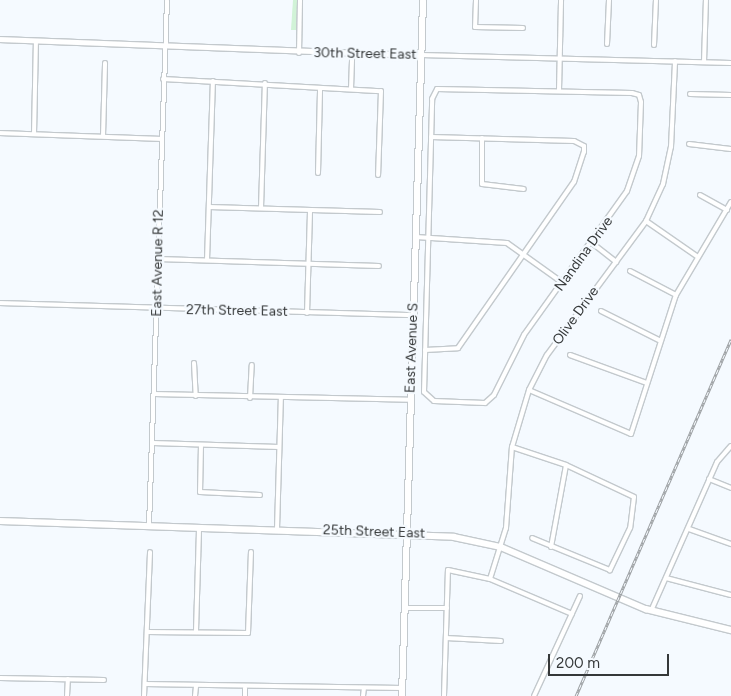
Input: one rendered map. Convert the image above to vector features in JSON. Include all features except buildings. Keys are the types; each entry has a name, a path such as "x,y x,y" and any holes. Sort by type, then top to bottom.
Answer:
{"main road":[{"name":"East Avenue S","path":"402,696 423,0"},
{"name":"25th Street East","path":"0,521 277,529 454,537 500,547 651,611 731,630"}],"street":[{"name":"East Avenue R 12","path":"149,526 167,0"},
{"path":"299,53 300,0"},
{"path":"476,0 475,27 523,28"},
{"path":"559,90 561,0"},
{"path":"607,44 609,0"},
{"path":"654,45 656,0"},
{"path":"704,62 706,0"},
{"name":"30th Street East","path":"0,39 299,53 731,63"},
{"path":"34,134 36,41"},
{"path":"351,89 352,54"},
{"name":"Olive Drive","path":"490,579 508,515 512,446 529,390 547,355 646,221 669,165 675,61"},
{"path":"104,136 106,63"},
{"path":"163,79 265,83 320,89 381,91 378,176"},
{"path":"207,260 213,81"},
{"path":"261,208 265,83"},
{"path":"318,173 320,89"},
{"name":"East Avenue S","path":"428,398 425,350 432,99 437,89 559,90"},
{"name":"Nandina Drive","path":"428,398 490,402 512,355 592,244 633,176 642,134 639,95 559,90"},
{"path":"690,94 731,95"},
{"path":"0,133 161,139"},
{"path":"425,350 458,348 522,251 574,182 584,146 574,141 431,137"},
{"path":"482,138 482,184 524,189"},
{"path":"689,144 731,149"},
{"path":"700,195 728,210"},
{"path":"529,390 631,434 659,340 676,295 731,202"},
{"path":"209,206 380,212"},
{"path":"307,312 310,210"},
{"path":"646,221 698,257"},
{"path":"416,237 498,241 522,251 563,282"},
{"path":"592,244 616,262"},
{"path":"158,259 379,266"},
{"path":"630,271 676,295"},
{"name":"27th Street East","path":"0,304 414,316"},
{"path":"601,311 659,340"},
{"path":"570,355 647,383"},
{"path":"194,363 196,396"},
{"path":"250,398 252,365"},
{"path":"154,394 250,398 410,400"},
{"path":"277,529 281,398"},
{"path":"153,443 279,447"},
{"path":"201,445 200,492 260,495"},
{"path":"512,446 566,465 634,497 630,528 610,570 532,538"},
{"path":"651,611 689,529 709,479 731,446"},
{"path":"552,547 566,465"},
{"path":"709,479 731,488"},
{"path":"196,631 199,527"},
{"path":"689,529 731,544"},
{"path":"144,696 150,552"},
{"path":"147,632 248,633 250,552"},
{"path":"444,696 448,570 490,579 572,614"},
{"path":"666,578 731,595"},
{"path":"534,696 580,596"},
{"path":"404,608 447,608"},
{"path":"446,638 501,641"},
{"path":"0,678 104,680"},
{"path":"67,696 68,679"},
{"path":"145,684 302,690 402,688"},
{"path":"195,696 196,686"},
{"path":"245,688 245,696"},
{"path":"363,696 364,688"},
{"path":"302,690 302,696"}],"green space":[{"path":"293,0 298,0 297,30 291,30"}],"railway":[{"path":"576,696 731,339"}]}
